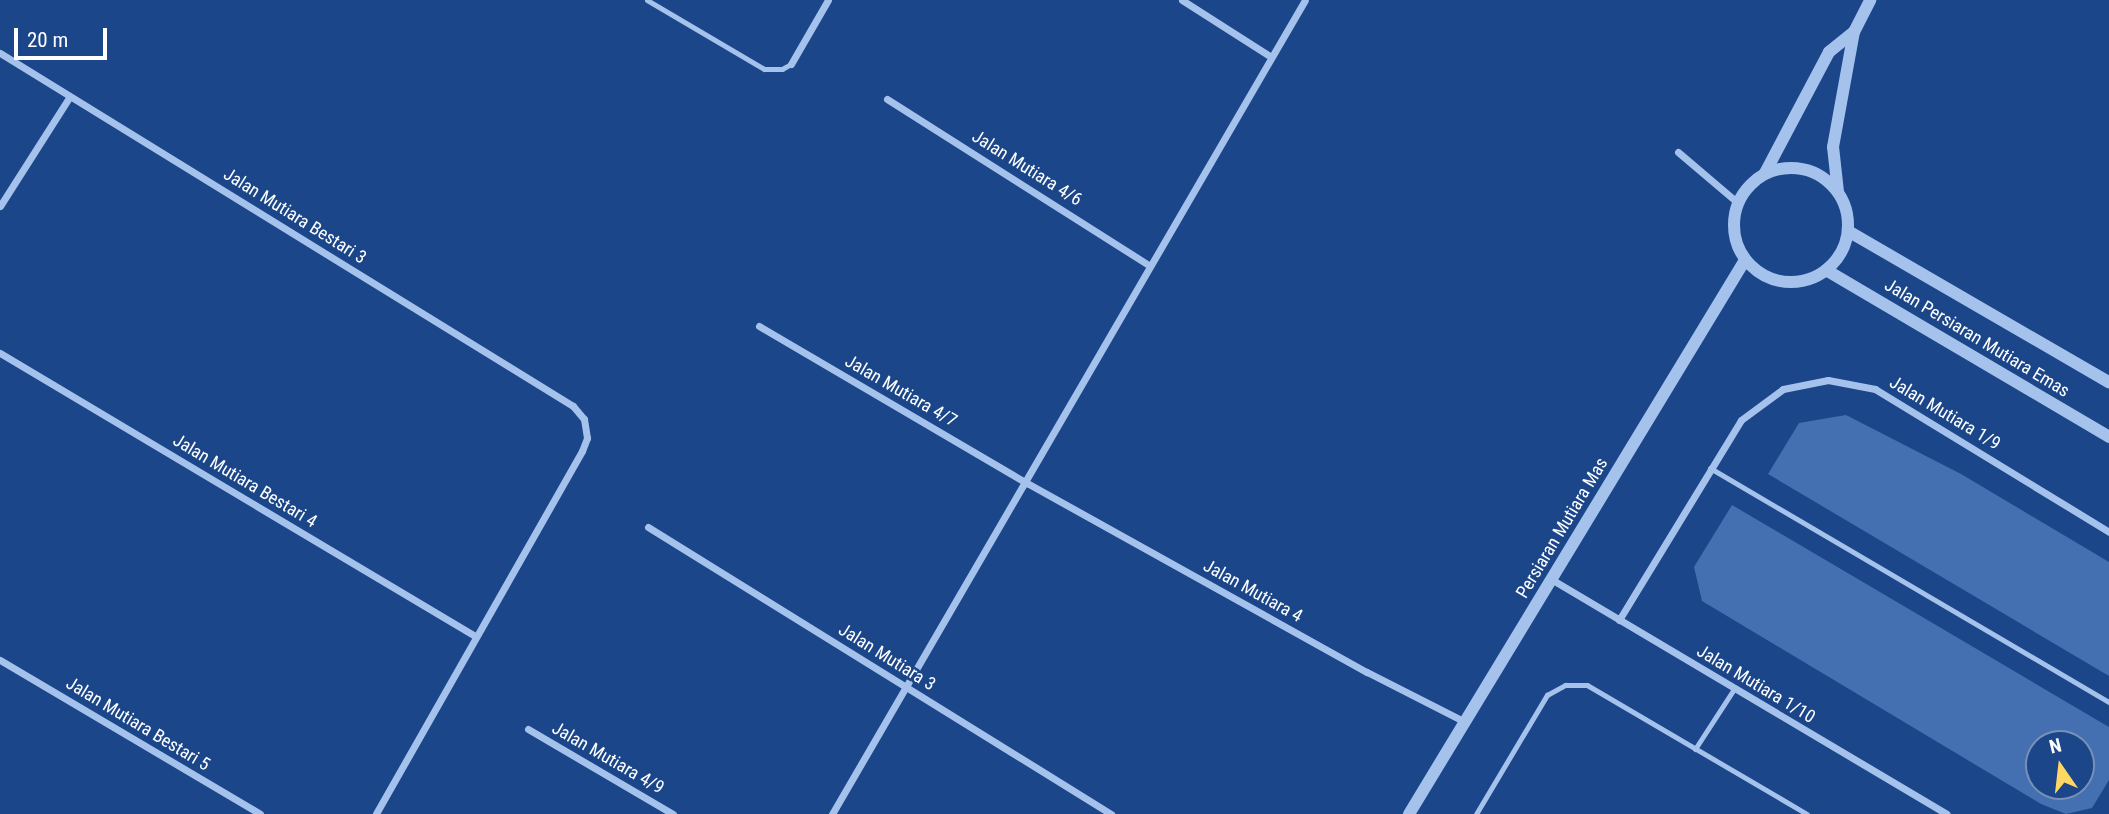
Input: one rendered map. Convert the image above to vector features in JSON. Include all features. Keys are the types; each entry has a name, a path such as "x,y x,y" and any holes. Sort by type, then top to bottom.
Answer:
{"street":[{"path":"790,64 828,0"},
{"path":"1182,0 1271,57"},
{"path":"832,814 908,689 1149,265 1305,0"},
{"path":"1854,32 1829,52 1765,173 1738,203 1733,232 1745,260 1769,278 1783,282 1799,282 1826,270 1837,259 1848,231 1838,192 1833,148 1854,32 1870,0"},
{"name":"Jalan Mutiara Bestari 3","path":"0,53 573,406 584,419 587,438 582,451 475,636"},
{"path":"0,206 70,96"},
{"name":"Jalan Mutiara 4/6","path":"887,99 1149,265"},
{"path":"1678,152 1738,203"},
{"path":"1765,173 1781,168 1805,170 1827,180 1838,192"},
{"name":"Jalan Persiaran Mutiara Emas","path":"1848,231 2109,382"},
{"name":"Persiaran Mutiara Mas","path":"1409,814 1745,260"},
{"name":"Jalan Persiaran Mutiara Emas","path":"1826,270 2109,437"},
{"name":"Jalan Mutiara 4/7","path":"759,326 1027,483"},
{"name":"Jalan Mutiara Bestari 4","path":"0,353 475,636"},
{"name":"Jalan Mutiara 1/9","path":"1619,620 1741,420 1783,388 1828,380 1875,389 2109,532"},
{"name":"Jalan Mutiara 4","path":"1027,483 1367,672 1465,722"},
{"name":"Jalan Mutiara 3","path":"648,527 1111,814"},
{"name":"Jalan Mutiara 1/10","path":"1551,579 1946,814"},
{"path":"376,814 475,636"},
{"name":"Jalan Mutiara Bestari 5","path":"0,660 260,814"},
{"name":"Jalan Mutiara 4/9","path":"528,729 673,814"}],"lane":[{"path":"647,0 765,69 782,69 790,64"},
{"path":"1710,467 2109,702"},
{"path":"1476,814 1547,695 1565,685 1587,685 1807,814"},
{"path":"1695,749 1734,689"}],"building":[{"path":"1846,415 1961,474 2109,562 2109,676 1768,474 1799,423"},
{"path":"1732,505 2109,727 2109,780 2092,808 2066,814 2041,804 2034,800 2095,800 2095,730 2025,730 2025,794 1702,601 1694,567"}]}
